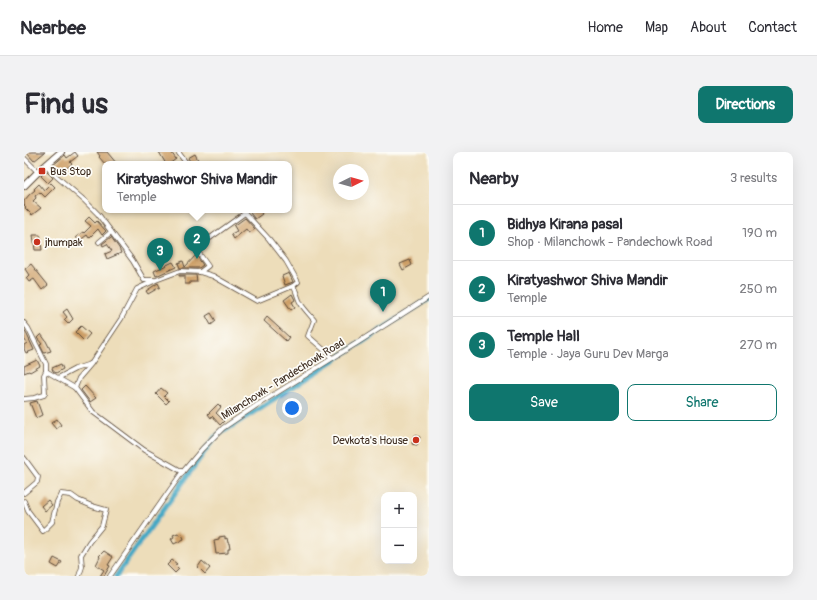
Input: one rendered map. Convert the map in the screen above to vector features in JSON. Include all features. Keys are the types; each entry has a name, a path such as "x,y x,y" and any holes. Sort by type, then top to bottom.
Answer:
{"main road":[{"path":"24,186 61,152"}],"street":[{"path":"178,152 184,161"},
{"path":"24,158 38,172"},
{"path":"46,165 98,214 133,261 144,280"},
{"path":"213,276 198,252 199,249 242,213"},
{"path":"75,388 79,378 91,364 121,319 137,289 156,280 180,271 200,272 213,276 257,301 294,288 298,282 286,260 246,213"},
{"path":"98,242 111,232"},
{"path":"200,272 208,266"},
{"path":"144,280 156,280"},
{"path":"141,287 144,280"},
{"path":"294,288 302,305 314,320 308,336 332,358"},
{"name":"Milanchowk - Pandechowk Road","path":"110,576 182,472 223,428 429,297"},
{"path":"24,323 46,364 46,372 44,375 44,395 24,399"},
{"path":"58,378 75,369 91,364"},
{"path":"46,372 75,388 93,412 144,450 182,472"},
{"path":"24,458 38,477 36,482 24,493"},
{"path":"24,501 28,511 43,531 52,522 60,494 71,495 92,506 106,510 102,526 81,555 82,567 79,576"}],"building":[{"path":"26,152 45,152 34,161"},
{"path":"75,152 78,156 70,162 72,164 59,174 52,166 65,155 67,158"},
{"path":"97,152 107,152 114,161 102,161 99,157 100,156"},
{"path":"159,152 171,152 176,159 173,161 164,161"},
{"path":"195,154 198,160 190,161 188,158"},
{"path":"46,171 53,178 48,183 41,176"},
{"path":"51,183 55,187 45,197 40,192 35,196 36,198 33,201 41,208 32,215 25,208 24,201 39,184 44,190"},
{"path":"250,213 261,213 262,214 255,219"},
{"path":"89,217 95,223 97,221 106,231 102,235 98,229 89,238 87,235 79,241 76,237 83,232 84,233 91,226 85,221"},
{"path":"245,218 255,229 249,233 246,229 234,239 231,234 237,231 234,226"},
{"name":"jhumpak","path":"33,235 40,235 42,250 35,250"},
{"path":"111,237 121,253 107,259 105,254 112,251 107,244 103,246 102,244"},
{"path":"196,255 203,265 199,268 180,268 178,263 183,261 185,267"},
{"path":"410,260 412,265 403,270 400,264"},
{"path":"173,262 176,267 156,276 154,271"},
{"path":"31,264 48,285 42,290 34,279 29,282 26,278 29,275 25,269"},
{"path":"289,273 293,282 285,285 282,276"},
{"path":"179,275 196,275 197,282 185,284 185,276"},
{"path":"158,283 160,287 148,294 146,291"},
{"path":"292,294 295,300 292,302 295,307 291,310 284,300"},
{"path":"67,309 73,319 68,324 64,320 67,317 63,312"},
{"path":"211,313 216,321 211,325 206,316"},
{"path":"267,317 289,337 286,341 264,321"},
{"path":"81,326 90,334 84,341 75,332"},
{"path":"24,329 34,350 26,353 24,345 27,343 24,339"},
{"path":"41,334 51,351 44,353 40,345 42,344 37,338"},
{"path":"37,360 40,366 30,372 24,373 24,366"},
{"path":"61,364 63,369 56,373 53,371 52,368"},
{"path":"85,386 96,398 90,402 81,390"},
{"path":"161,388 167,393 164,396 169,401 166,404 156,394"},
{"path":"37,401 42,415 36,418 30,403"},
{"path":"218,404 221,407 216,413 224,421 220,425 212,416 211,418 208,414"},
{"path":"57,419 61,425 56,429 51,423"},
{"name":"Devkota's House","path":"414,435 420,437 417,445 412,444"},
{"path":"48,500 52,505 45,511 41,506"},
{"path":"178,533 179,535 182,534 184,539 174,544 171,539 174,537 173,535"},
{"path":"225,536 225,539 227,538 229,543 230,549 228,549 228,553 216,554 214,540"},
{"path":"104,551 113,557 104,576 100,576 104,570 96,565 100,557 99,556"},
{"path":"54,558 62,562 58,568 51,564"},
{"path":"172,560 177,564 175,565 179,569 175,573 167,565"},
{"path":"202,561 210,568 205,574 198,567"}],"waterway":[{"path":"116,576 215,437 429,299"}],"place":[{"name":"Bus Stop","path":"42,171"},
{"name":"jhumpak","path":"37,242"},
{"name":"Kiratyashwor Shiva Mandir","path":"197,259"},
{"name":"Temple Hall","path":"160,271"},
{"name":"Bidhya Kirana pasal","path":"383,312"},
{"name":"Devkota's House","path":"416,440"}]}
